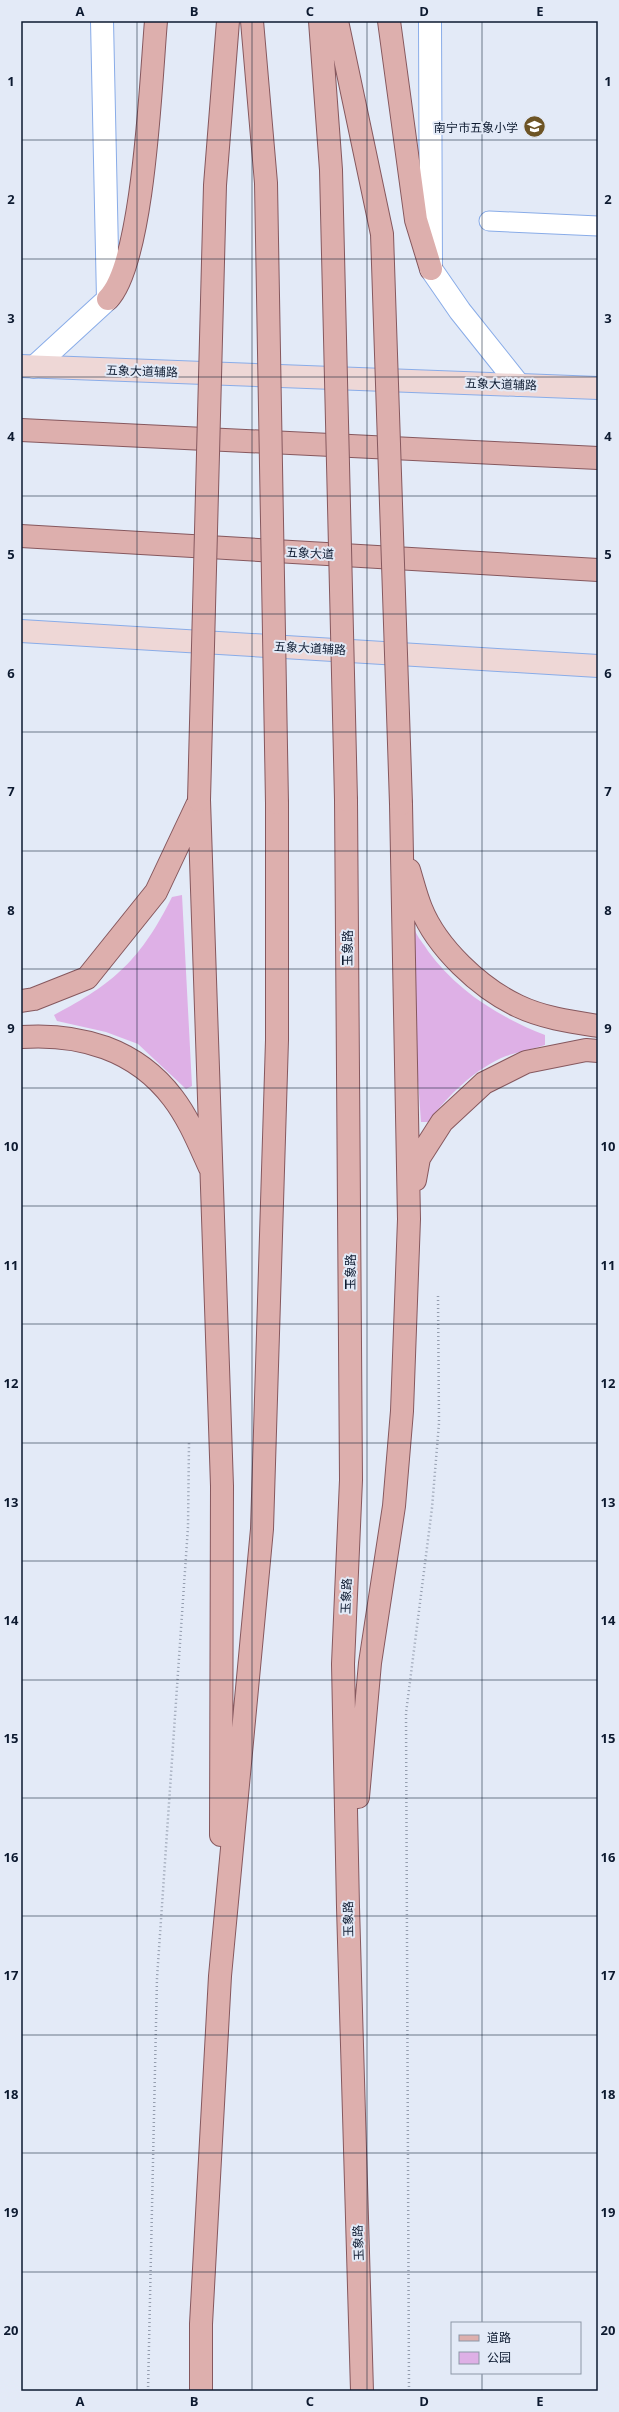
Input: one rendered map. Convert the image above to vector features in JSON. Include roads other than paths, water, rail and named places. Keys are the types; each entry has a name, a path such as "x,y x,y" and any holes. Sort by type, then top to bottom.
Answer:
{"main road":[{"path":"108,299 116,291 134,235 146,137 156,21"},
{"path":"220,1976 222,1486 214,1174 199,800 215,185 228,21"},
{"path":"201,2391 203,2276 220,1976 262,1529 277,1040 277,803 266,183 252,21"},
{"name":"玉象路","path":"320,21 331,170 346,800 351,1480 343,1664 348,1908 362,2391"},
{"path":"337,21 382,234 401,804 409,1219 402,1412 394,1506 370,1663 348,1908"},
{"path":"389,21 416,220 431,269"},
{"path":"21,430 598,458"},
{"name":"五象大道","path":"21,536 598,570"},
{"path":"21,1001 34,999 87,978 156,892 199,800"},
{"path":"402,848 421,909 446,951 478,979 518,1006 566,1022 598,1026"},
{"path":"21,1037 61,1037 94,1043 121,1053 140,1065 159,1081 184,1114 214,1174"},
{"path":"409,1219 419,1158 442,1122 484,1083 526,1062 586,1050 598,1051"}],"street":[{"path":"28,366 108,299 102,21"},
{"path":"430,21 431,269 460,311 519,385"},
{"name":"五象大道辅路","path":"28,366 598,388"},
{"name":"五象大道辅路","path":"21,631 598,666"}],"lane":[{"path":"489,221 598,226"}],"place":[{"name":"南宁市五象小学","path":"534,127"}]}
